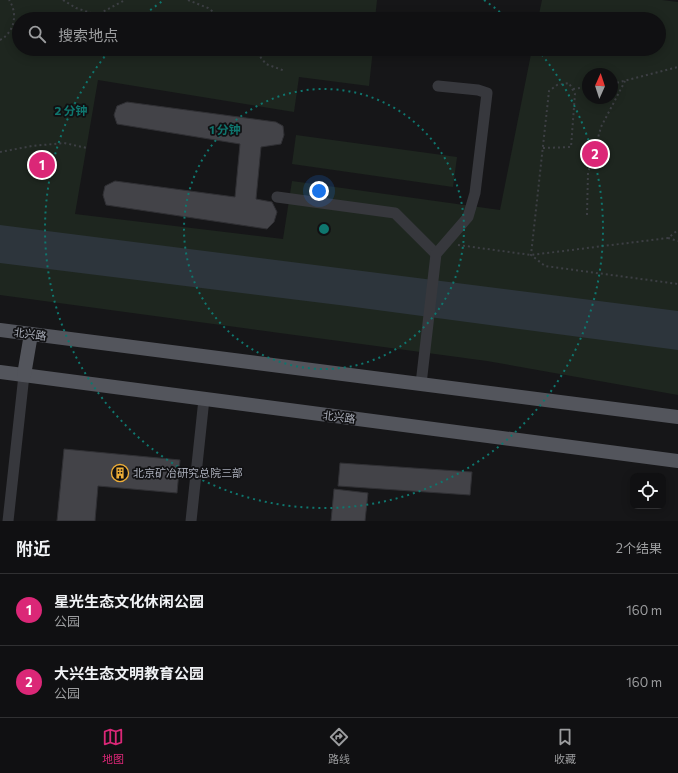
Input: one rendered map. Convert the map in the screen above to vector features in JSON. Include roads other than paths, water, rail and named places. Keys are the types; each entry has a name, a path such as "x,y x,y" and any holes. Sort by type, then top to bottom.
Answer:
{"main road":[{"name":"北兴路","path":"0,330 678,417"},
{"path":"24,375 31,334"},
{"name":"北兴路","path":"0,372 678,462"}],"street":[{"path":"420,384 436,254 468,217 474,193 487,93 478,90 438,86"},
{"path":"277,197 395,213 436,254"},
{"path":"8,521 24,375"},
{"path":"191,521 204,399"}],"place":[{"name":"大兴生态文明教育公园","path":"595,154"},
{"name":"星光生态文化休闲公园","path":"42,165"},
{"name":"北京矿冶研究总院三部","path":"120,473"}]}
